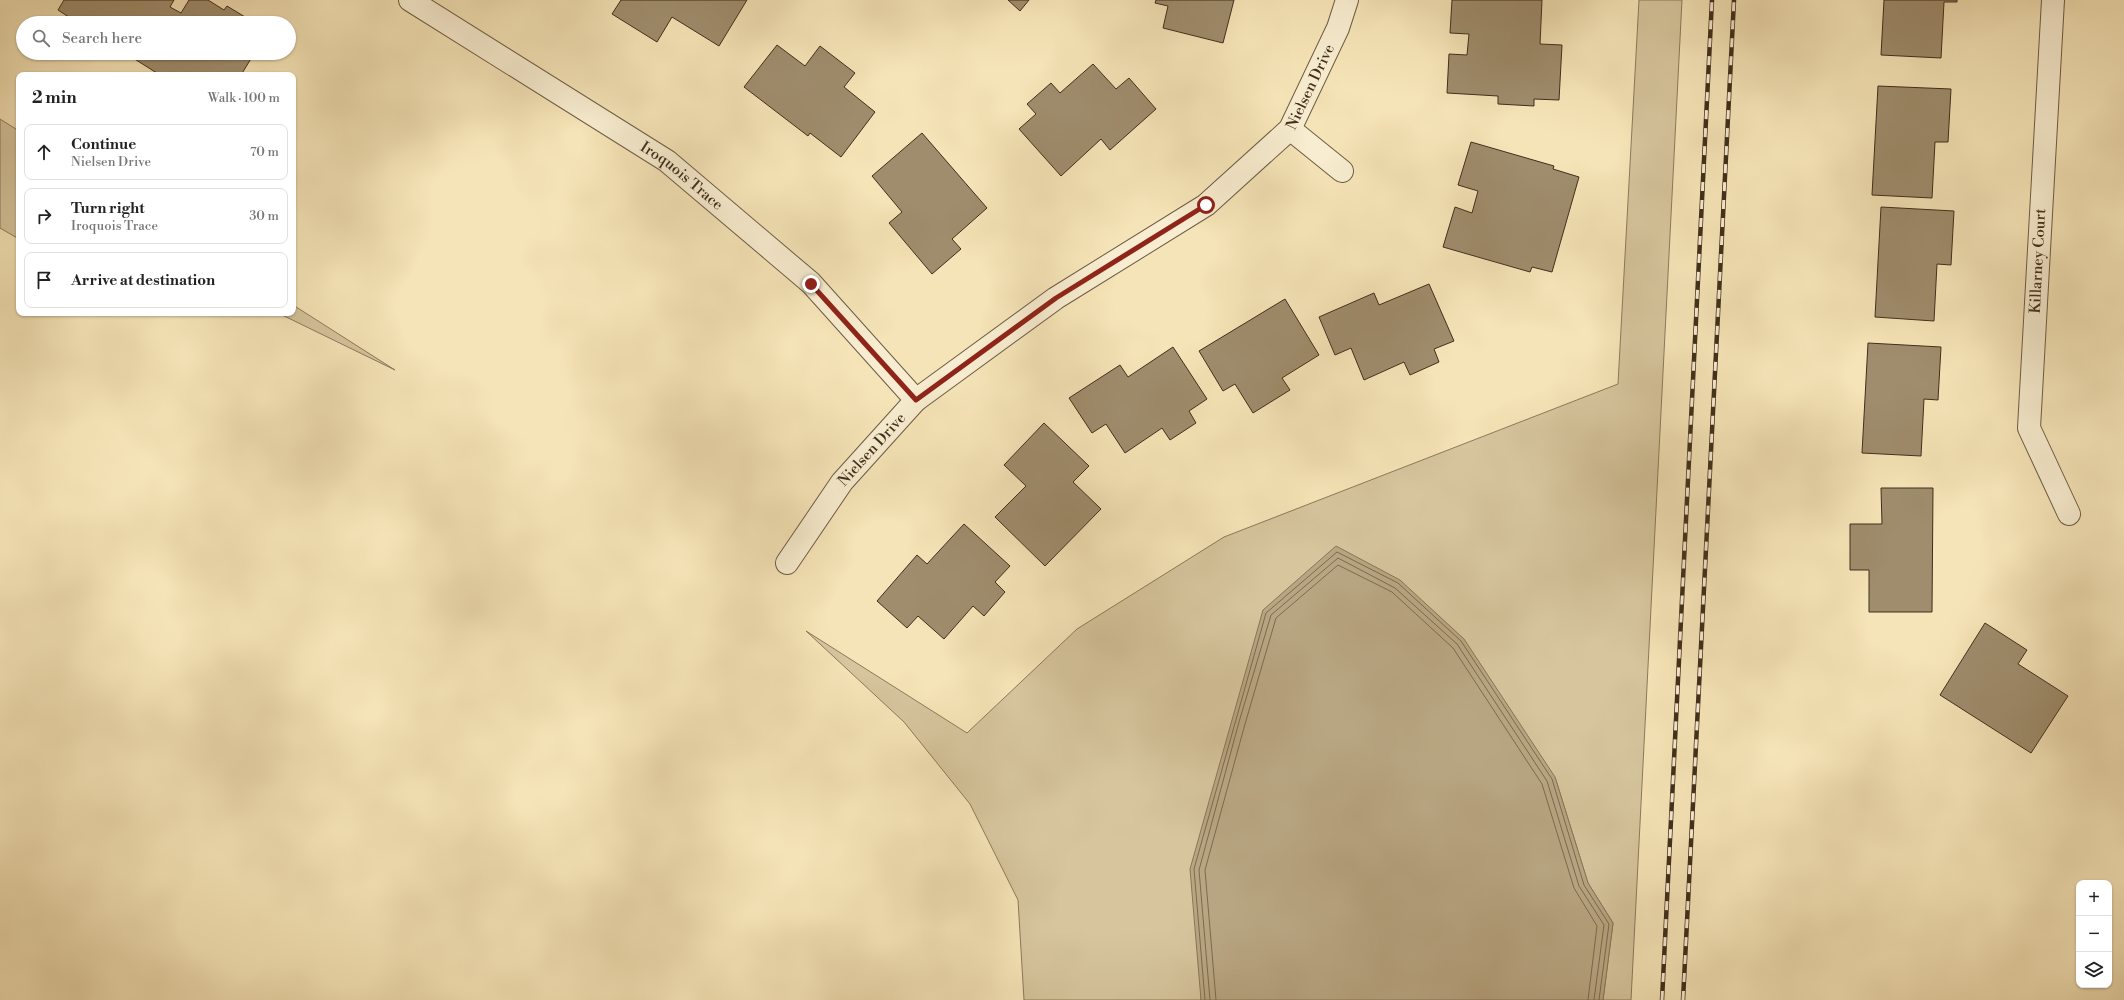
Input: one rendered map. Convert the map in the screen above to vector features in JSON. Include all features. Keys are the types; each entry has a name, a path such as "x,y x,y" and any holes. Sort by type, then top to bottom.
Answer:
{"street":[{"name":"Iroquois Trace","path":"410,0 667,161 811,284 916,400"},
{"name":"Nielsen Drive","path":"787,563 842,482 916,400 1056,298 1206,205 1290,129 1338,28 1348,0"},
{"name":"Killarney Court","path":"2053,0 2029,428 2069,514"},
{"path":"1290,129 1342,171"}],"shaded area":[{"path":"1639,0 1682,0 1631,1000 1603,1000 1613,923 1588,883 1555,777 1201,990 1201,1000 1024,1000 1018,900 970,804 904,722 806,631 967,733 1077,629 1224,537 1618,384"},
{"path":"0,119 16,129 16,237 0,228"},
{"path":"296,307 395,370 284,316 296,316"}],"water":[{"path":"1336,546 1400,580 1464,639 1555,777 1588,883 1613,923 1603,1000 1201,1000 1190,869 1263,610"}],"building":[{"path":"64,0 174,0 170,7 181,13 189,0 208,0 224,10 227,6 243,16 67,16 58,10"},
{"path":"621,0 747,0 719,46 672,17 657,42 612,14"},
{"path":"1008,0 1029,0 1020,11"},
{"path":"1156,0 1234,0 1223,43 1163,28 1168,6 1155,3"},
{"path":"1452,0 1542,0 1540,44 1562,45 1559,100 1534,99 1534,106 1498,104 1498,96 1447,93 1449,54 1467,55 1469,34 1450,33"},
{"path":"1884,0 1957,0 1957,2 1944,2 1941,58 1881,55"},
{"path":"777,45 805,66 820,46 855,73 844,87 875,112 841,157 810,133 808,136 744,87"},
{"path":"136,60 250,60 243,72 155,72"},
{"path":"1093,64 1116,89 1129,78 1156,109 1110,150 1101,139 1061,176 1019,129 1036,114 1027,104 1051,83 1060,93"},
{"path":"1878,86 1951,89 1948,142 1935,142 1932,198 1872,195"},
{"path":"922,133 987,208 952,239 961,249 932,274 889,223 902,212 872,176"},
{"path":"1471,142 1554,166 1553,169 1579,177 1552,272 1532,267 1530,272 1443,247 1455,207 1472,213 1478,191 1458,185"},
{"path":"1881,207 1954,211 1951,265 1937,264 1934,321 1875,317"},
{"path":"1429,284 1454,341 1434,349 1439,362 1410,375 1404,362 1364,380 1351,348 1335,355 1319,317 1374,293 1379,305"},
{"path":"1285,299 1319,355 1282,378 1290,390 1253,413 1235,384 1223,391 1199,351"},
{"path":"1868,343 1941,347 1938,400 1924,399 1921,456 1862,453"},
{"path":"1173,347 1207,399 1189,411 1196,423 1170,440 1162,428 1125,453 1106,424 1092,433 1069,398 1120,365 1128,377"},
{"path":"1044,423 1089,466 1073,482 1101,509 1045,566 995,517 1026,486 1004,465"},
{"path":"1881,488 1933,488 1932,612 1869,612 1869,570 1850,570 1850,524 1882,524"},
{"path":"964,524 1010,566 995,582 1005,592 984,616 973,606 944,639 918,616 907,628 877,601 917,555 927,564"},
{"path":"1985,623 2027,650 2018,664 2068,696 2031,753 1940,695"}],"railway":[{"path":"1662,1000 1712,0"},
{"path":"1683,1000 1734,0"}],"route":[{"path":"811,284 916,400 1056,298 1206,205"}]}
